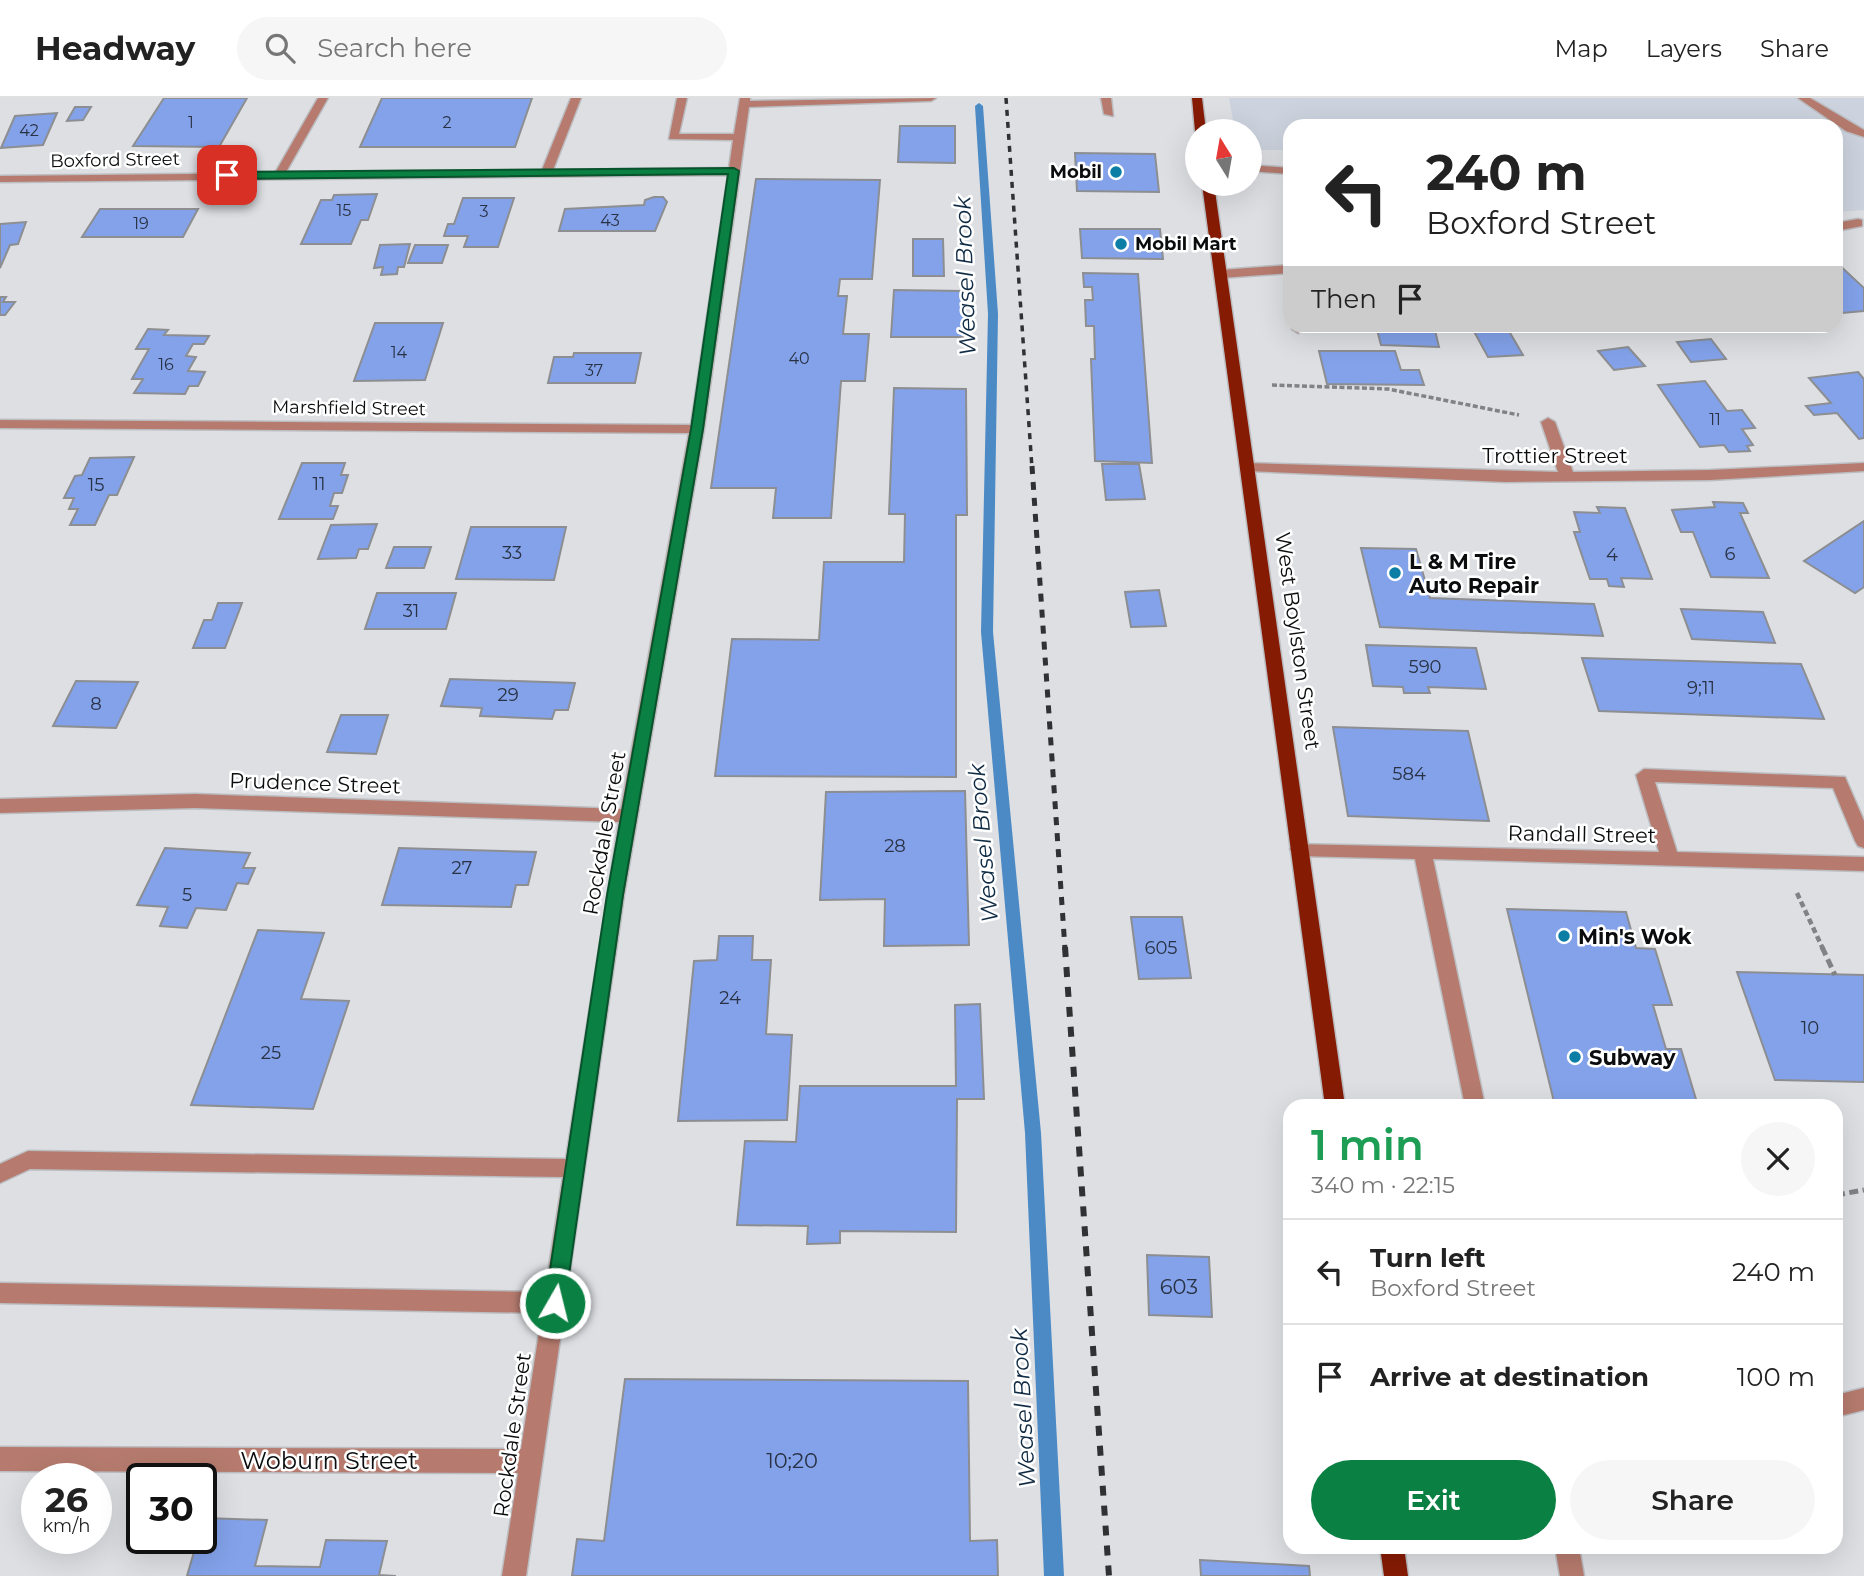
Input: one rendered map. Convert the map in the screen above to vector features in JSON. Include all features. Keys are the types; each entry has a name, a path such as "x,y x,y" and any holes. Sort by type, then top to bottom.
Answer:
{"main road":[{"path":"1196,98 1199,119"},
{"name":"West Boylston Street","path":"1210,196 1334,1099"},
{"path":"1393,1554 1396,1576"}],"street":[{"path":"279,175 323,98"},
{"path":"546,173 576,98"},
{"path":"682,98 673,137 739,137"},
{"path":"744,101 931,98"},
{"path":"1106,98 1109,114"},
{"path":"1803,98 1836,119"},
{"name":"Rockdale Street","path":"514,1576 629,816 697,429 744,101"},
{"path":"1843,124 1864,134"},
{"path":"1262,169 1283,170"},
{"name":"Boxford Street","path":"0,179 734,171"},
{"path":"1843,226 1858,223"},
{"path":"1221,274 1283,270"},
{"path":"1548,422 1567,476"},
{"name":"Marshfield Street","path":"0,424 697,429"},
{"name":"Trottier Street","path":"1247,467 1505,477 1710,475 1864,467"},
{"path":"1670,859 1644,775 1839,782 1864,841"},
{"name":"Prudence Street","path":"0,806 195,802 629,816"},
{"name":"Randall Street","path":"1299,849 1864,864"},
{"path":"1423,853 1474,1099"},
{"path":"0,1174 28,1160 575,1168"},
{"path":"0,1293 555,1303"},
{"path":"1843,1404 1864,1399"},
{"name":"Woburn Street","path":"0,1460 531,1461"},
{"path":"1568,1554 1572,1576"}],"path":[{"path":"1272,385 1388,389 1548,422"},
{"path":"1797,892 1835,975"},
{"path":"1843,1194 1864,1189"}],"shaded area":[{"path":"1229,98 1864,98 1864,210 1843,212 1843,119 1283,119 1283,150 1262,150 1262,119 1233,119"}],"building":[{"path":"164,98 247,98 219,147 133,146"},
{"path":"382,98 532,98 515,147 360,147"},
{"path":"75,107 91,107 83,120 67,121"},
{"path":"57,113 43,145 1,148 15,116"},
{"path":"900,126 955,126 955,163 898,162"},
{"name":"Mobil","path":"1075,153 1155,154 1159,192 1077,191"},
{"path":"756,179 880,180 872,279 840,279 838,296 847,296 843,334 869,334 865,381 841,381 831,518 773,518 776,488 711,488"},
{"path":"377,194 368,220 361,220 351,244 301,244 321,200 332,200 334,195"},
{"path":"663,197 667,202 655,231 559,231 565,209 644,205 645,200"},
{"path":"463,198 514,198 498,247 464,247 468,236 444,236 448,224 454,224"},
{"path":"100,209 198,209 183,237 82,237"},
{"path":"26,222 18,244 10,245 0,268 0,224"},
{"name":"Mobil Mart","path":"1080,229 1160,229 1163,259 1082,258"},
{"path":"913,239 943,239 944,276 913,276"},
{"path":"410,244 404,267 398,267 397,274 381,275 383,267 374,268 380,245"},
{"path":"415,245 448,245 442,263 408,263"},
{"path":"1843,268 1864,288 1864,311 1843,313"},
{"path":"1083,273 1138,274 1152,463 1095,461 1091,359 1095,359 1094,326 1086,326 1085,300 1093,300 1092,287 1084,287"},
{"path":"894,290 964,291 964,337 891,337"},
{"path":"0,297 6,297 3,302 15,302 5,315 0,315"},
{"path":"375,323 443,323 425,380 354,381"},
{"path":"148,329 168,330 164,335 209,336 204,344 193,344 186,356 196,357 188,371 205,372 198,386 189,386 185,394 134,393 143,379 132,379 149,349 136,349"},
{"path":"1378,333 1436,333 1439,347 1381,345"},
{"path":"1475,333 1510,333 1523,355 1488,357"},
{"path":"1711,339 1726,359 1691,362 1677,342"},
{"path":"1628,347 1645,366 1614,370 1598,351"},
{"path":"1319,351 1395,351 1401,370 1419,370 1424,385 1327,384"},
{"path":"574,353 641,353 635,383 548,383 554,357 573,357"},
{"path":"1858,372 1864,379 1864,438 1859,439 1837,413 1814,415 1806,406 1831,403 1809,378"},
{"path":"1705,381 1727,411 1742,410 1755,428 1742,429 1753,445 1747,446 1750,451 1729,452 1724,445 1700,447 1658,385"},
{"path":"894,388 966,389 967,515 956,515 956,777 715,776 732,639 819,640 824,562 904,562 905,514 889,514"},
{"path":"134,457 117,495 109,495 95,525 70,525 78,509 69,509 74,498 64,498 75,476 82,475 90,458"},
{"path":"302,463 345,463 341,475 348,475 342,493 334,493 330,506 338,506 333,519 279,519"},
{"path":"1102,464 1139,464 1145,499 1106,500"},
{"path":"1713,502 1743,503 1748,513 1740,513 1769,578 1711,577 1693,532 1681,532 1672,510 1715,507"},
{"path":"1597,507 1625,508 1652,579 1621,578 1624,587 1609,586 1607,579 1590,579 1574,532 1580,532 1574,512 1600,513"},
{"path":"1864,521 1864,587 1855,593 1804,561"},
{"path":"377,524 368,549 359,549 356,558 318,559 331,525"},
{"path":"471,527 566,527 554,580 456,579"},
{"path":"394,547 431,547 424,568 386,568"},
{"name":"L & M Tire Auto Repair","path":"1361,548 1416,549 1430,598 1594,604 1603,636 1380,627"},
{"path":"1159,590 1166,626 1131,627 1125,592"},
{"path":"377,593 456,593 446,629 365,629"},
{"path":"218,603 242,603 225,648 193,648 204,620 212,620"},
{"path":"1681,609 1763,612 1775,643 1692,639"},
{"path":"1366,645 1476,648 1486,689 1428,687 1430,693 1404,693 1403,687 1373,686"},
{"path":"1582,658 1801,664 1824,719 1599,711"},
{"path":"450,679 575,683 568,710 555,710 552,719 480,716 482,708 441,706"},
{"path":"76,681 138,682 116,728 53,726"},
{"path":"341,715 388,715 376,754 327,752"},
{"path":"1333,727 1468,731 1489,821 1348,816"},
{"path":"965,791 969,945 884,946 885,899 820,900 826,792"},
{"path":"165,848 250,853 243,868 255,868 248,884 237,883 226,910 196,908 187,928 160,926 168,907 137,905"},
{"path":"399,848 536,852 528,885 516,885 511,907 382,905"},
{"path":"1507,909 1626,912 1636,948 1655,949 1672,1005 1653,1005 1666,1049 1681,1049 1696,1099 1553,1099"},
{"path":"1131,917 1182,917 1191,978 1139,979"},
{"path":"258,930 324,933 301,999 349,1001 313,1109 191,1105"},
{"path":"719,936 753,936 752,960 771,960 766,1034 792,1035 787,1120 678,1121 694,961 717,960"},
{"path":"1737,972 1864,975 1864,1082 1775,1080"},
{"path":"980,1004 984,1099 957,1099 956,1232 840,1231 840,1243 807,1244 808,1226 737,1225 745,1141 796,1142 800,1086 956,1086 955,1005"},
{"path":"1147,1255 1209,1257 1212,1317 1149,1315"},
{"path":"625,1379 968,1381 970,1541 997,1540 998,1576 572,1576 577,1539 604,1541"},
{"path":"217,1518 267,1520 255,1566 320,1567 326,1540 387,1541 379,1575 396,1576 187,1576 193,1554 217,1554"},
{"path":"1200,1560 1309,1566 1310,1576 1201,1576"}],"waterway":[{"name":"Weasel Brook","path":"979,106 993,314 987,632 1033,1133 1054,1576"}],"railway":[{"path":"1006,98 1032,468"},
{"path":"1032,466 1065,949"},
{"path":"1065,947 1109,1576"}],"place":[{"name":"Mobil","path":"1116,172"},
{"name":"Mobil Mart","path":"1121,244"},
{"name":"L & M Tire Auto Repair","path":"1395,573"},
{"name":"Min's Wok","path":"1564,936"},
{"name":"Subway","path":"1575,1057"}],"route":[{"path":"227,175 734,171 697,429 615,895 555,1303"}]}
